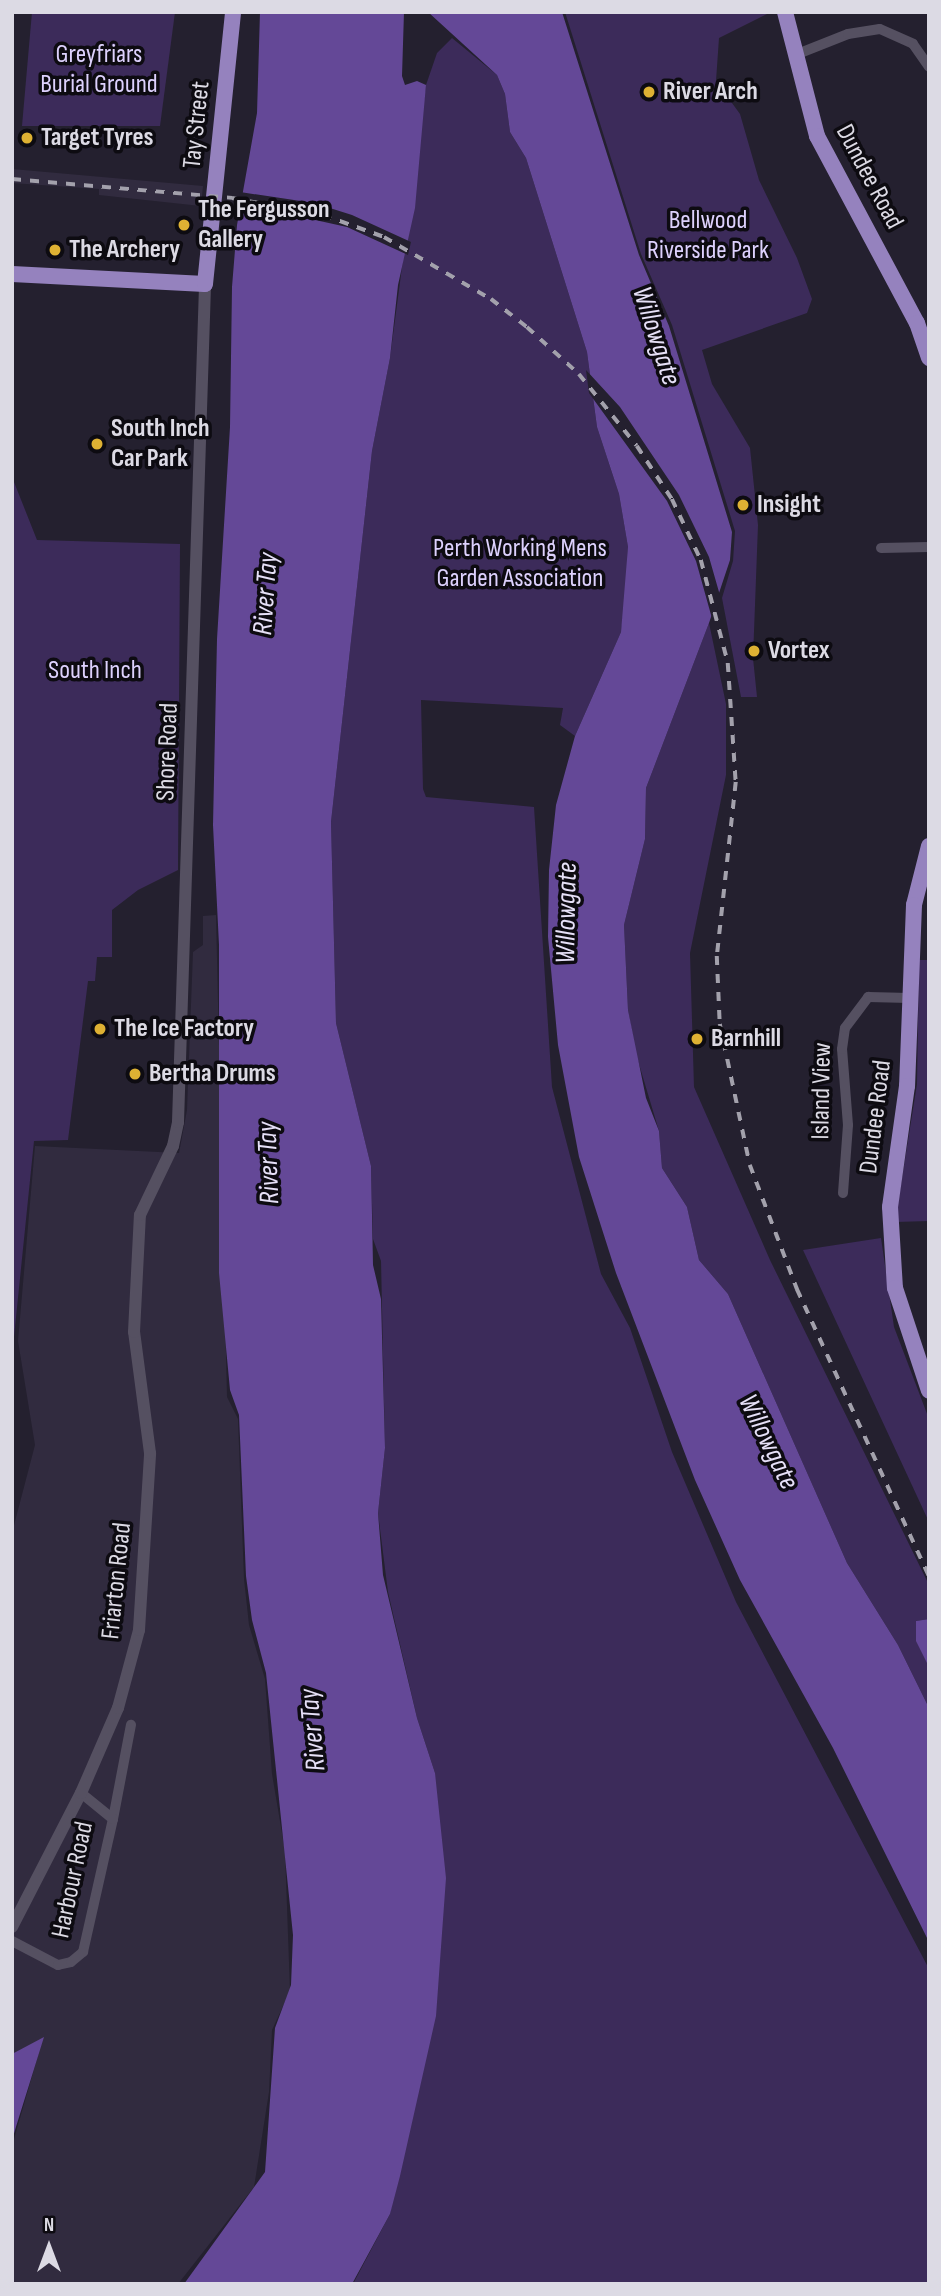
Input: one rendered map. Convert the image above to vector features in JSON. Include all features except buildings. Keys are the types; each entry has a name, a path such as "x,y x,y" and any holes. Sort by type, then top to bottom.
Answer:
{"main road":[{"name":"Tay Street","path":"205,284 233,12"},
{"name":"Dundee Road","path":"785,12 817,136 912,312 929,358"},
{"path":"12,274 205,284"},
{"name":"Dundee Road","path":"929,846 914,905 908,1086 890,1207 895,1288 929,1391"}],"street":[{"path":"795,54 848,33 880,29 913,44 929,67"},
{"name":"Shore Road","path":"140,1214 173,1146 178,1122 205,284"},
{"path":"881,548 929,547"},
{"name":"Island View","path":"843,1193 848,1125 842,1049 845,1028 868,997 910,998"},
{"name":"Friarton Road","path":"12,1927 81,1793 118,1708 139,1630 150,1453 134,1332 140,1214"},
{"path":"113,1819 131,1725"},
{"name":"Harbour Road","path":"12,1941 58,1965 71,1962 83,1952 113,1819 81,1793"}],"shaded area":[{"path":"12,169 203,186 201,206 99,195 99,189 12,183"},
{"path":"216,915 227,1397 238,1419 244,1579 249,1625 265,1679 272,1774 285,1851 290,1991 272,2030 269,2092 254,2187 178,2284 12,2284 12,2146 39,2052 12,2055 12,1533 35,1445 18,1341 35,1146 179,1153 187,1110 193,952 203,945 203,916"}],"green space":[{"name":"Greyfriars Burial Ground","path":"32,12 175,12 160,126 22,126"},
{"name":"Bellwood Riverside Park","path":"565,12 771,12 719,38 716,81 740,114 759,180 797,258 812,299 807,313 702,350 712,384 750,448 758,525 753,658 757,697 741,697 722,598 733,561 735,531 672,325 641,254"},
{"name":"Perth Working Mens Garden Association","path":"452,38 497,75 505,94 510,132 526,158 587,352 597,427 619,494 628,547 627,586 621,632 575,736 560,725 563,708 421,700 423,789 426,797 534,807 552,1087 601,1274 630,1328 672,1452 736,1602 929,1969 929,2284 353,2284 390,2214 435,1773 417,1718 388,1592 378,1513 385,1448 381,1261 373,1239 371,1166 336,1023 331,822 372,451 390,358 426,85 437,53"},
{"name":"South Inch","path":"12,477 37,540 180,544 178,870 138,890 112,910 112,957 97,957 95,981 88,981 68,1140 34,1141 14,1337"},
{"path":"709,623 726,704 726,775 690,953 694,1087 770,1260 929,1585 929,1619 916,1621 929,1666 929,1708 898,1645 847,1563 728,1294 699,1260 687,1207 662,1168 659,1131 636,1054 628,1010 624,925 645,839 646,788"},
{"path":"919,960 929,960 929,1221 895,1222 917,1084"},
{"path":"881,1238 894,1327 929,1419 929,1522 803,1250"}],"water":[{"name":"River Tay","path":"260,12 404,12 402,76 405,85 417,81 426,85 415,208 398,285 390,358 372,451 331,822 336,1023 371,1166 373,1265 381,1299 385,1448 378,1513 383,1575 417,1718 435,1773 446,1878 436,2016 400,2176 390,2214 352,2284 184,2284 265,2172 275,2028 291,1985 293,1935 266,1673 252,1620 246,1576 239,1415 230,1390 219,1273 219,945 213,825 217,639 230,427 232,287 237,225 257,113"},
{"name":"Willowgate","path":"428,12 562,12 639,255 669,326 732,532 730,560 709,623 646,788 645,839 624,925 628,1010 646,1098 659,1131 662,1168 687,1207 699,1260 728,1294 847,1563 898,1645 929,1708 929,1942 833,1748 740,1580 695,1480 616,1273 579,1157 558,1045 548,937 549,870 556,805 575,736 621,632 628,547 619,494 597,427 587,352 526,158 510,132 505,94 497,75"},
{"path":"929,1619 929,1667 916,1641 916,1621"},
{"path":"44,2037 15,2130 12,2141 12,2054"}],"pier":[{"path":"240,192 314,203 352,215 411,242 408,255 347,227 238,203"},
{"path":"586,370 620,407 679,495 709,557 721,599 713,622 696,561 667,501 589,393"}],"railway":[{"path":"12,179 232,198 323,215 384,237 491,299 579,374 637,446 672,499 701,560 728,663 736,782 717,956 720,1024 750,1165 797,1289 929,1576"}],"place":[{"name":"River Arch","path":"649,92"},
{"name":"Target Tyres","path":"27,138"},
{"name":"The Fergusson Gallery","path":"184,225"},
{"name":"The Archery","path":"55,250"},
{"name":"South Inch Car Park","path":"97,444"},
{"name":"Insight","path":"743,505"},
{"name":"Vortex","path":"754,651"},
{"name":"The Ice Factory","path":"100,1029"},
{"name":"Barnhill","path":"697,1039"},
{"name":"Bertha Drums","path":"135,1074"}]}
